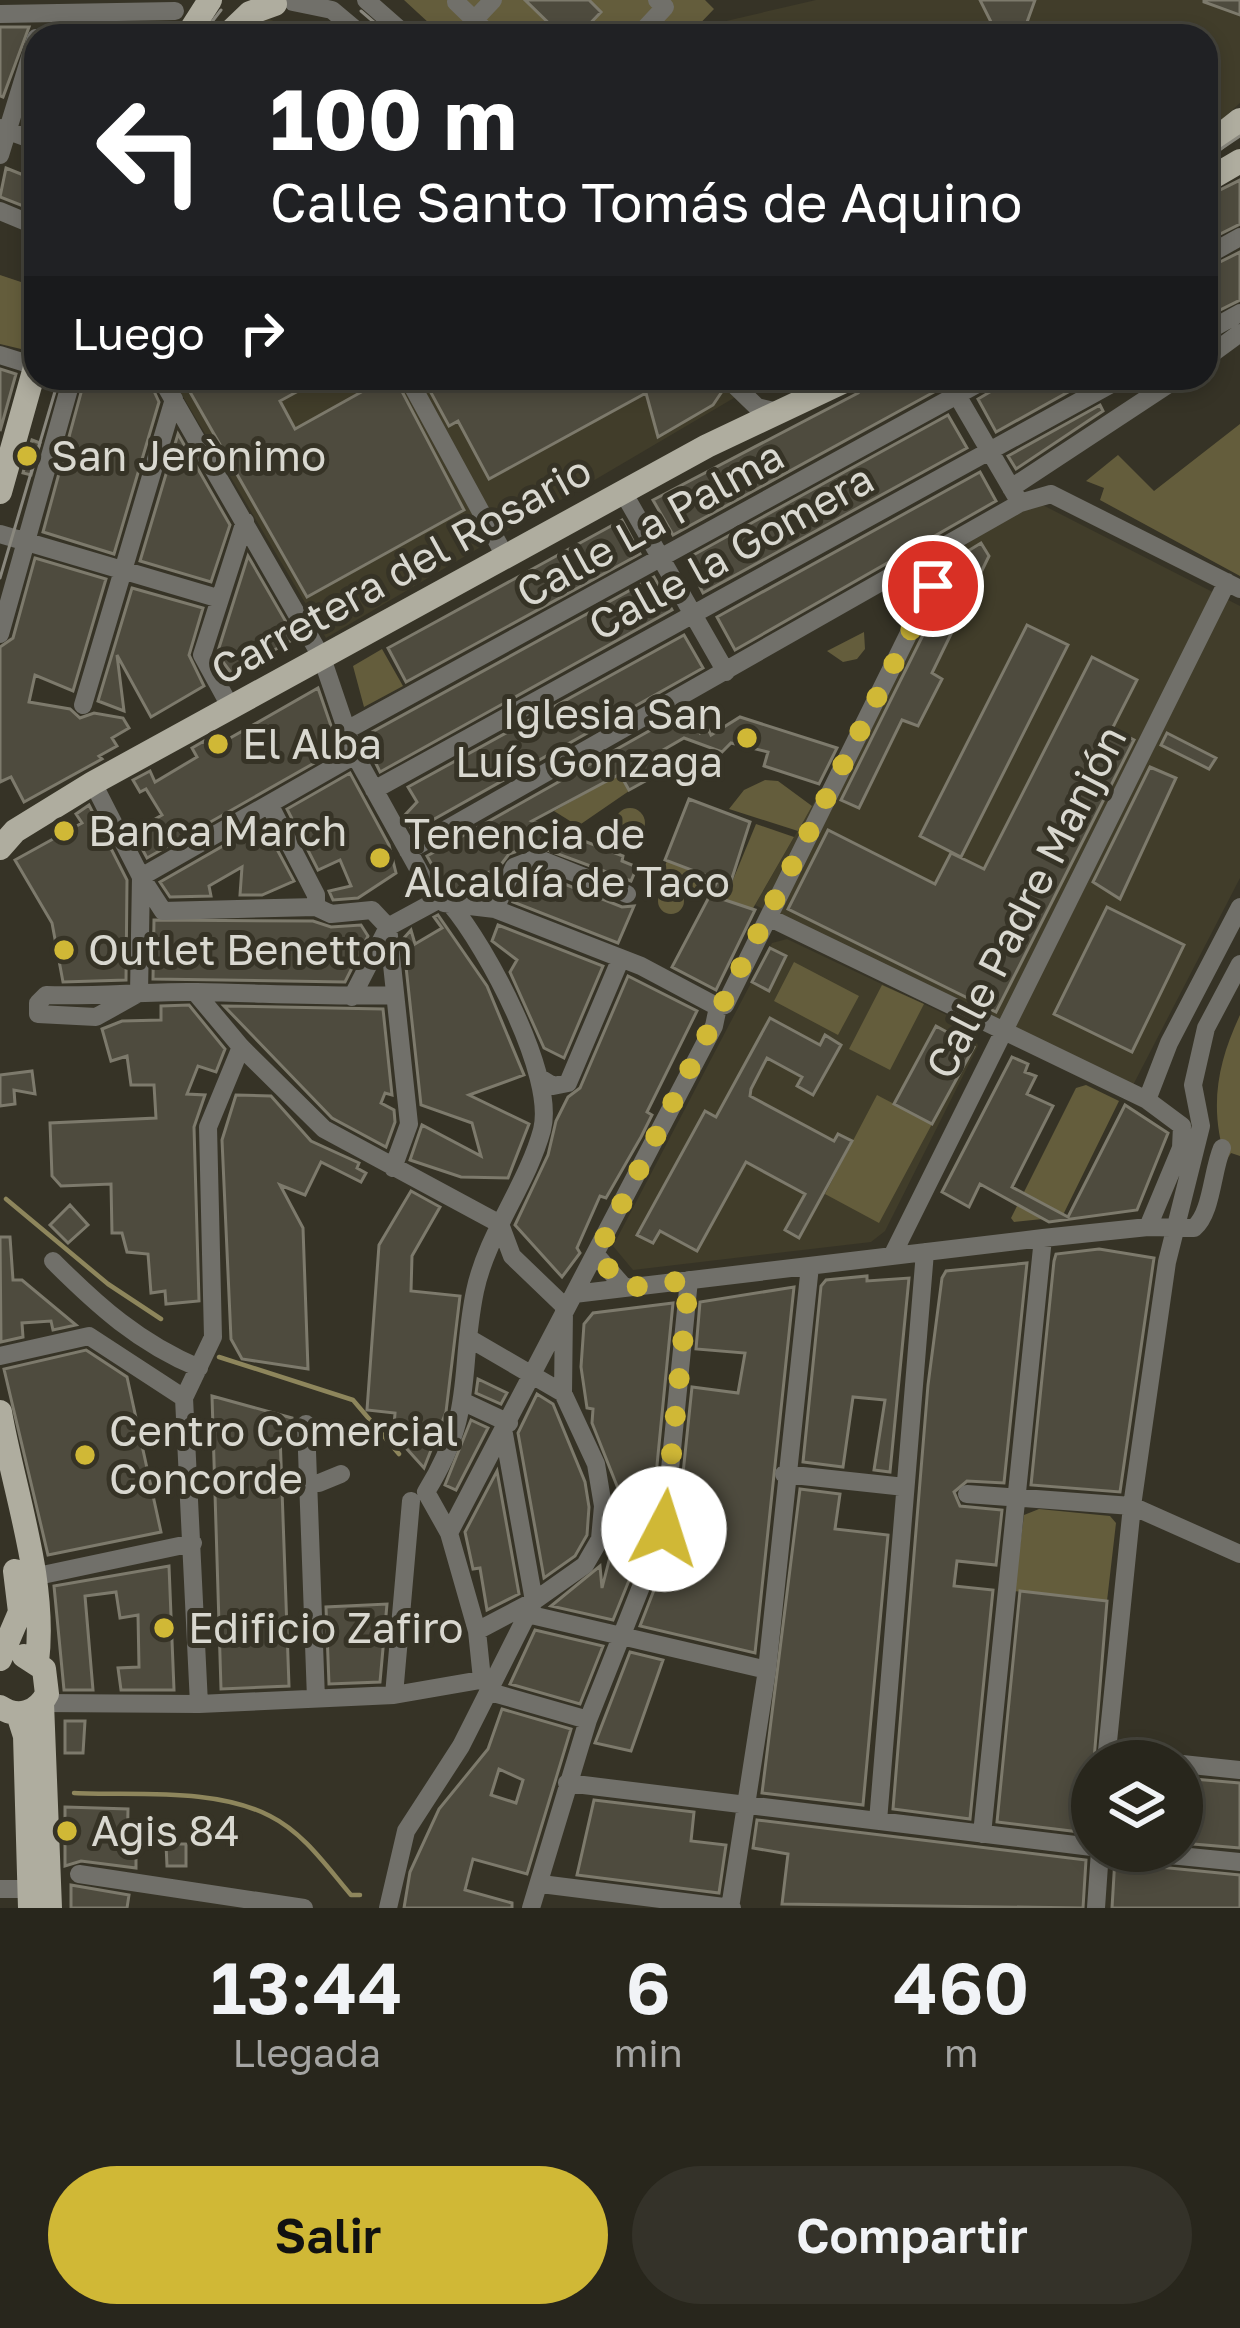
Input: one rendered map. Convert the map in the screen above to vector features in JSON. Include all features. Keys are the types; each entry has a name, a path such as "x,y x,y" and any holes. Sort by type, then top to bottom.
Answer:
{"main road":[{"path":"239,24 250,13 281,2"},
{"path":"0,492 29,390"},
{"name":"Carretera del Rosario","path":"0,848 15,831 93,783 623,492 825,390"},
{"path":"0,1412 33,1577 41,1633 38,1662 48,1683 42,1702 50,1908"},
{"path":"0,1492 20,1612 0,1661"},
{"path":"0,1661 18,1655 38,1662"},
{"path":"30,1899 25,1736 5,1709 42,1702"}],"street":[{"path":"470,24 494,0"},
{"path":"650,24 665,8 657,0"},
{"path":"281,2 332,10 349,24"},
{"path":"457,2 478,24"},
{"path":"0,14 172,6"},
{"path":"40,24 43,15"},
{"path":"0,155 24,72"},
{"path":"0,634 22,540 68,390"},
{"path":"169,390 322,658 355,755 408,851 444,903 470,928 540,1078 543,1126 475,1290 461,1423 426,1492 449,1533 488,1683"},
{"path":"415,390 505,556"},
{"path":"740,390 757,406 778,412"},
{"name":"Calle La Palma","path":"345,731 661,559 947,390"},
{"path":"954,390 1016,496"},
{"name":"Calle la Gomera","path":"374,790 1100,390"},
{"path":"408,851 953,544 1058,458 1160,390"},
{"path":"83,705 175,399"},
{"path":"1051,494 1058,458"},
{"path":"623,492 726,672"},
{"path":"1016,496 1051,494 1233,585"},
{"path":"231,708 202,655 245,521"},
{"path":"0,534 217,598"},
{"path":"352,997 388,927 444,903 490,908 621,958 718,1007 725,1005 953,544"},
{"name":"Calle Padre Manjón","path":"892,1256 1000,1031 1233,585"},
{"path":"141,878 355,755"},
{"path":"93,783 163,911 316,907 331,914 372,910 388,927 409,1124 393,1168"},
{"path":"269,804 316,895 316,907"},
{"path":"470,928 490,908 514,867 537,858 627,894"},
{"path":"141,878 139,993 395,995"},
{"path":"1147,1100 1168,1043 1240,907"},
{"path":"770,919 1147,1100 1182,1126 1181,1148 1148,1227"},
{"path":"540,1078 553,1086 568,1083 621,958"},
{"path":"1109,1740 1132,1506 1172,1231 1201,1126 1193,1085 1206,1028 1240,964"},
{"path":"196,992 241,1047 324,1129 500,1224 512,1256 569,1300 626,1288 1043,1238 1148,1227 1194,1228 1205,1216 1210,1176 1222,1148"},
{"path":"449,1533 714,1026 718,1007"},
{"path":"199,1704 184,1398 213,1337 208,1127 241,1047"},
{"path":"982,1834 1043,1238"},
{"path":"878,1821 926,1252"},
{"path":"596,1255 626,1288"},
{"path":"53,1261 109,1317 163,1353 199,1368"},
{"path":"546,1876 653,1903 731,1908 766,1670 810,1266"},
{"path":"531,1908 546,1876 567,1783 588,1720 664,1529 689,1280"},
{"path":"478,1631 531,1608 585,1564 601,1540 603,1506 596,1464 563,1394 569,1300"},
{"path":"0,1356 89,1336 184,1398"},
{"path":"472,1340 563,1394"},
{"path":"388,1908 406,1831 531,1608 506,1429 464,1402"},
{"path":"306,1424 316,1699"},
{"path":"784,1474 905,1487"},
{"path":"967,1494 1132,1506 1240,1554"},
{"path":"394,1695 411,1501"},
{"path":"33,1577 193,1544"},
{"path":"531,1608 619,1636 766,1670"},
{"path":"42,1702 199,1704 394,1695 488,1683 588,1720"},
{"path":"1203,1766 1240,1770"},
{"path":"567,1783 1071,1846"},
{"path":"1203,1858 1240,1862"},
{"path":"1096,1872 1096,1908"},
{"path":"80,1874 191,1900 304,1908"},
{"path":"546,1876 554,1908"},
{"path":"0,1889 30,1899"}],"shaded area":[{"path":"404,0 705,0 714,9 700,24 430,24"},
{"path":"816,0 1240,0 1240,103 1218,123 1218,24 713,24"},
{"path":"267,18 280,24 250,24"},
{"path":"0,275 24,283 24,341 21,349 0,344"},
{"path":"179,390 748,390 326,638"},
{"path":"1240,424 1240,576 1100,500 1104,488 1086,481 1118,455 1154,491"},
{"path":"1029,498 1240,606 1240,878 1130,1091 755,905 959,550"},
{"path":"864,632 865,649 857,659 843,662 827,651"},
{"path":"382,649 403,686 364,707 353,666"},
{"path":"620,774 629,791 578,826 554,811"},
{"path":"765,780 778,781 812,806 798,831 729,809 744,790"},
{"path":"630,808 645,823 630,838 615,823"},
{"path":"756,824 794,837 752,910 661,875 667,861 730,887"},
{"path":"671,888 681,891 681,911 671,914 661,911 658,901 661,891"},
{"path":"787,939 972,1027 978,1046 885,1231 871,1242 633,1270 613,1246 772,943"},
{"path":"794,962 859,996 838,1035 774,1001"},
{"path":"882,985 924,1004 890,1070 849,1049"},
{"path":"1240,1015 1240,1156 1231,1153 1226,1161 1218,1123 1218,1086"},
{"path":"1086,1085 1119,1101 1062,1217 1014,1222 1011,1218 1076,1088"},
{"path":"877,1095 932,1124 879,1223 825,1194"},
{"path":"1039,1509 1110,1516 1116,1523 1107,1601 1014,1591 1024,1515"}],"building":[{"path":"525,0 589,0 601,12 590,24 550,24"},
{"path":"980,0 1035,0 1026,24 992,24"},
{"path":"1240,0 1240,15 1204,2"},
{"path":"0,27 24,27 24,40 0,96"},
{"path":"6,168 24,175 24,206 0,197"},
{"path":"1240,180 1240,224 1218,235 1218,191"},
{"path":"1240,252 1240,300 1218,311 1218,263"},
{"path":"0,369 16,374 0,431"},
{"path":"82,390 154,390 159,402 114,554 43,532"},
{"path":"189,390 300,390 280,401 295,429 365,390 401,390 464,510 307,597"},
{"path":"430,390 721,393 713,405 658,437 646,393 489,479 458,421 449,426"},
{"path":"993,390 1072,390 996,432 978,399"},
{"path":"934,392 673,535 653,500 858,393"},
{"path":"1100,405 1103,411 1016,469 1008,456"},
{"path":"948,415 967,448 703,593 686,559"},
{"path":"178,434 230,525 211,582 140,561"},
{"path":"32,440 40,443 31,475 23,473"},
{"path":"980,472 996,501 735,650 717,617"},
{"path":"622,520 640,554 406,682 388,648"},
{"path":"981,543 989,556 932,673 942,679 918,726 902,720 859,808 841,800 924,633 929,635 963,554"},
{"path":"248,556 293,634 292,640 232,674 217,654"},
{"path":"35,558 106,579 73,691 35,675 29,702 70,709 80,718 94,713 123,718 129,728 112,738 117,746 99,756 102,759 24,802 11,777 0,782 0,647 13,638"},
{"path":"654,577 672,610 380,772 363,737"},
{"path":"132,588 203,608 189,655 204,686 151,717 117,655 124,711 98,701"},
{"path":"1027,625 1068,645 961,857 920,836"},
{"path":"684,635 703,668 413,831 404,816 417,802 408,787"},
{"path":"1092,657 1137,680 1112,729 1134,740 996,1012 788,909 828,830 935,884 951,853 984,869"},
{"path":"318,688 339,749 147,858 133,832 162,815 146,789 140,792 133,780 150,771 155,782 197,757 192,748 204,741 209,750"},
{"path":"688,709 700,733 708,729 711,735 740,717 837,748 819,784 764,766 768,752 731,743 722,752 684,738 651,757 660,773 629,790 620,774 532,821 623,856 622,861 637,867 631,881 534,845 509,854 500,866 455,891 446,890 427,856"},
{"path":"1167,733 1216,758 1209,769 1161,745"},
{"path":"1150,767 1176,778 1120,899 1093,882"},
{"path":"350,773 389,845 396,873 358,898 333,900 329,891 351,886 340,860 318,870 287,809"},
{"path":"689,799 750,822 725,900 755,910 716,990 672,967 718,880 665,860"},
{"path":"89,805 127,880 126,980 63,982 52,923 15,860 82,823 76,814"},
{"path":"263,823 294,881 262,895 240,895 242,867 209,886 211,896 170,897 160,882"},
{"path":"537,873 622,907 634,906 618,943 513,902 524,878"},
{"path":"1107,907 1184,945 1132,1052 1054,1014"},
{"path":"438,915 487,986 524,1075 469,1095 529,1124 508,1178 461,1177 410,1160 422,1125 481,1156 472,1123 421,1105 403,939 411,930 415,944 442,928 434,917"},
{"path":"154,920 313,921 331,927 361,925 368,936 345,982 153,979"},
{"path":"498,925 603,966 564,1058 544,1048 510,972 517,960 492,941"},
{"path":"770,948 786,956 769,991 752,982"},
{"path":"628,976 697,1011 647,1112 652,1115 641,1137 606,1198 600,1196 577,1248 580,1253 562,1277 515,1225 548,1155 556,1121 568,1097 580,1088"},
{"path":"189,1005 225,1049 216,1072 198,1066 187,1094 205,1095 194,1127 199,1301 166,1304 165,1291 151,1293 148,1254 127,1252 122,1233 112,1233 111,1184 61,1186 52,1176 50,1123 156,1118 154,1085 131,1085 127,1056 111,1061 102,1029 122,1021 161,1020 161,1006"},
{"path":"224,1006 383,1009 392,1095 385,1093 381,1103 394,1110 395,1122 386,1147 332,1118"},
{"path":"770,1018 820,1045 825,1035 841,1045 813,1095 797,1086 802,1077 767,1058 751,1089 750,1096 834,1141 838,1134 852,1141 799,1238 785,1230 805,1194 746,1162 697,1251 660,1231 653,1243 637,1235 705,1111 716,1117"},
{"path":"936,1026 974,1047 932,1124 894,1104"},
{"path":"1012,1057 1028,1064 1025,1072 1036,1076 1027,1094 1053,1106 1012,1187 1068,1217 1125,1105 1168,1133 1137,1210 1049,1222 980,1184 969,1207 942,1192"},
{"path":"32,1071 35,1094 14,1090 15,1104 0,1106 0,1075"},
{"path":"236,1095 271,1096 311,1141 359,1163 357,1168 366,1173 361,1182 321,1162 305,1195 280,1185 303,1228 308,1369 242,1359 231,1339 222,1140"},
{"path":"411,1191 440,1207 412,1256 411,1291 460,1296 446,1412 424,1468 406,1448 409,1427 394,1426 395,1413 367,1410 379,1245"},
{"path":"70,1205 88,1225 68,1243 50,1225"},
{"path":"0,1237 10,1237 13,1280 22,1280 76,1325 53,1330 51,1321 22,1323 23,1337 1,1342"},
{"path":"1099,1249 1154,1258 1120,1492 1031,1485 1056,1254"},
{"path":"1027,1263 1004,1483 967,1481 954,1492 960,1506 1002,1510 996,1565 957,1561 954,1586 993,1590 970,1819 893,1809 928,1385 942,1278 946,1271"},
{"path":"867,1276 867,1281 909,1278 890,1472 874,1470 885,1400 853,1397 843,1467 803,1462 821,1286 826,1280"},
{"path":"794,1287 755,1653 640,1626 677,1531 692,1387 738,1393 745,1353 696,1349 700,1302"},
{"path":"673,1303 651,1526 613,1620 551,1606 600,1566 602,1588 621,1514 619,1491 592,1423 593,1409 587,1408 581,1367 584,1324 593,1313"},
{"name":"Centro Comercial Concorde","path":"86,1350 127,1377 161,1532 48,1555 4,1369"},
{"path":"478,1379 507,1393 501,1404 476,1393"},
{"path":"537,1394 553,1404 585,1482 589,1507 587,1535 575,1556 544,1578 518,1433"},
{"path":"212,1396 292,1418 292,1433 280,1434 289,1686 221,1689"},
{"path":"471,1420 488,1428 456,1490 445,1485"},
{"path":"497,1471 519,1594 487,1610 480,1568 473,1569 465,1532"},
{"path":"800,1489 840,1494 835,1529 888,1535 863,1805 762,1793"},
{"path":"169,1566 174,1690 121,1690 118,1668 139,1667 138,1615 120,1618 116,1592 85,1596 93,1690 64,1690 54,1586"},
{"path":"1020,1591 1107,1601 1096,1740 1071,1740 1071,1831 997,1822"},
{"path":"387,1604 380,1682 329,1684 326,1607"},
{"path":"535,1630 603,1646 580,1704 510,1684"},
{"path":"630,1652 663,1660 631,1751 595,1743"},
{"path":"502,1709 571,1729 527,1874 473,1859 465,1890 512,1903 512,1908 404,1908 410,1872 439,1809 488,1749","holes":["499,1769 523,1780 516,1803 491,1795"]},
{"path":"65,1721 85,1721 83,1753 65,1753"},
{"path":"1203,1780 1240,1783 1240,1848 1203,1845"},
{"path":"594,1800 694,1812 691,1841 726,1845 719,1893 577,1875"},
{"path":"65,1807 128,1809 127,1853 136,1854 136,1868 81,1861 65,1866"},
{"path":"757,1820 1071,1858 1071,1872 1085,1872 1083,1908 782,1904 788,1854 753,1848"},
{"path":"166,1844 186,1844 186,1866 167,1866"},
{"path":"1114,1872 1240,1875 1240,1908 1112,1908"},
{"path":"71,1885 129,1895 127,1908 71,1908"}],"waterway":[{"path":"6,1199 108,1284 161,1319"},
{"path":"219,1357 353,1400 399,1454"},
{"path":"74,1793 199,1797 248,1807 294,1832 351,1895 360,1895"}],"tram line":[{"path":"210,24 221,10"},
{"path":"361,11 376,24"},
{"path":"1218,151 1240,136"},
{"path":"0,578 55,390"}],"place":[{"name":"San Jerònimo","path":"27,456"},
{"name":"Iglesia San Luís Gonzaga","path":"747,738"},
{"name":"El Alba","path":"218,744"},
{"name":"Banca March","path":"64,831"},
{"name":"Tenencia de Alcaldía de Taco","path":"380,858"},
{"name":"Outlet Benetton","path":"64,950"},
{"name":"Centro Comercial Concorde","path":"85,1455"},
{"name":"Edificio Zafiro","path":"164,1628"},
{"name":"Agis 84","path":"67,1831"}],"route":[{"path":"664,1529 689,1280 626,1288 608,1274 596,1255 714,1026 718,1007 725,1005 770,919 933,586"}]}
